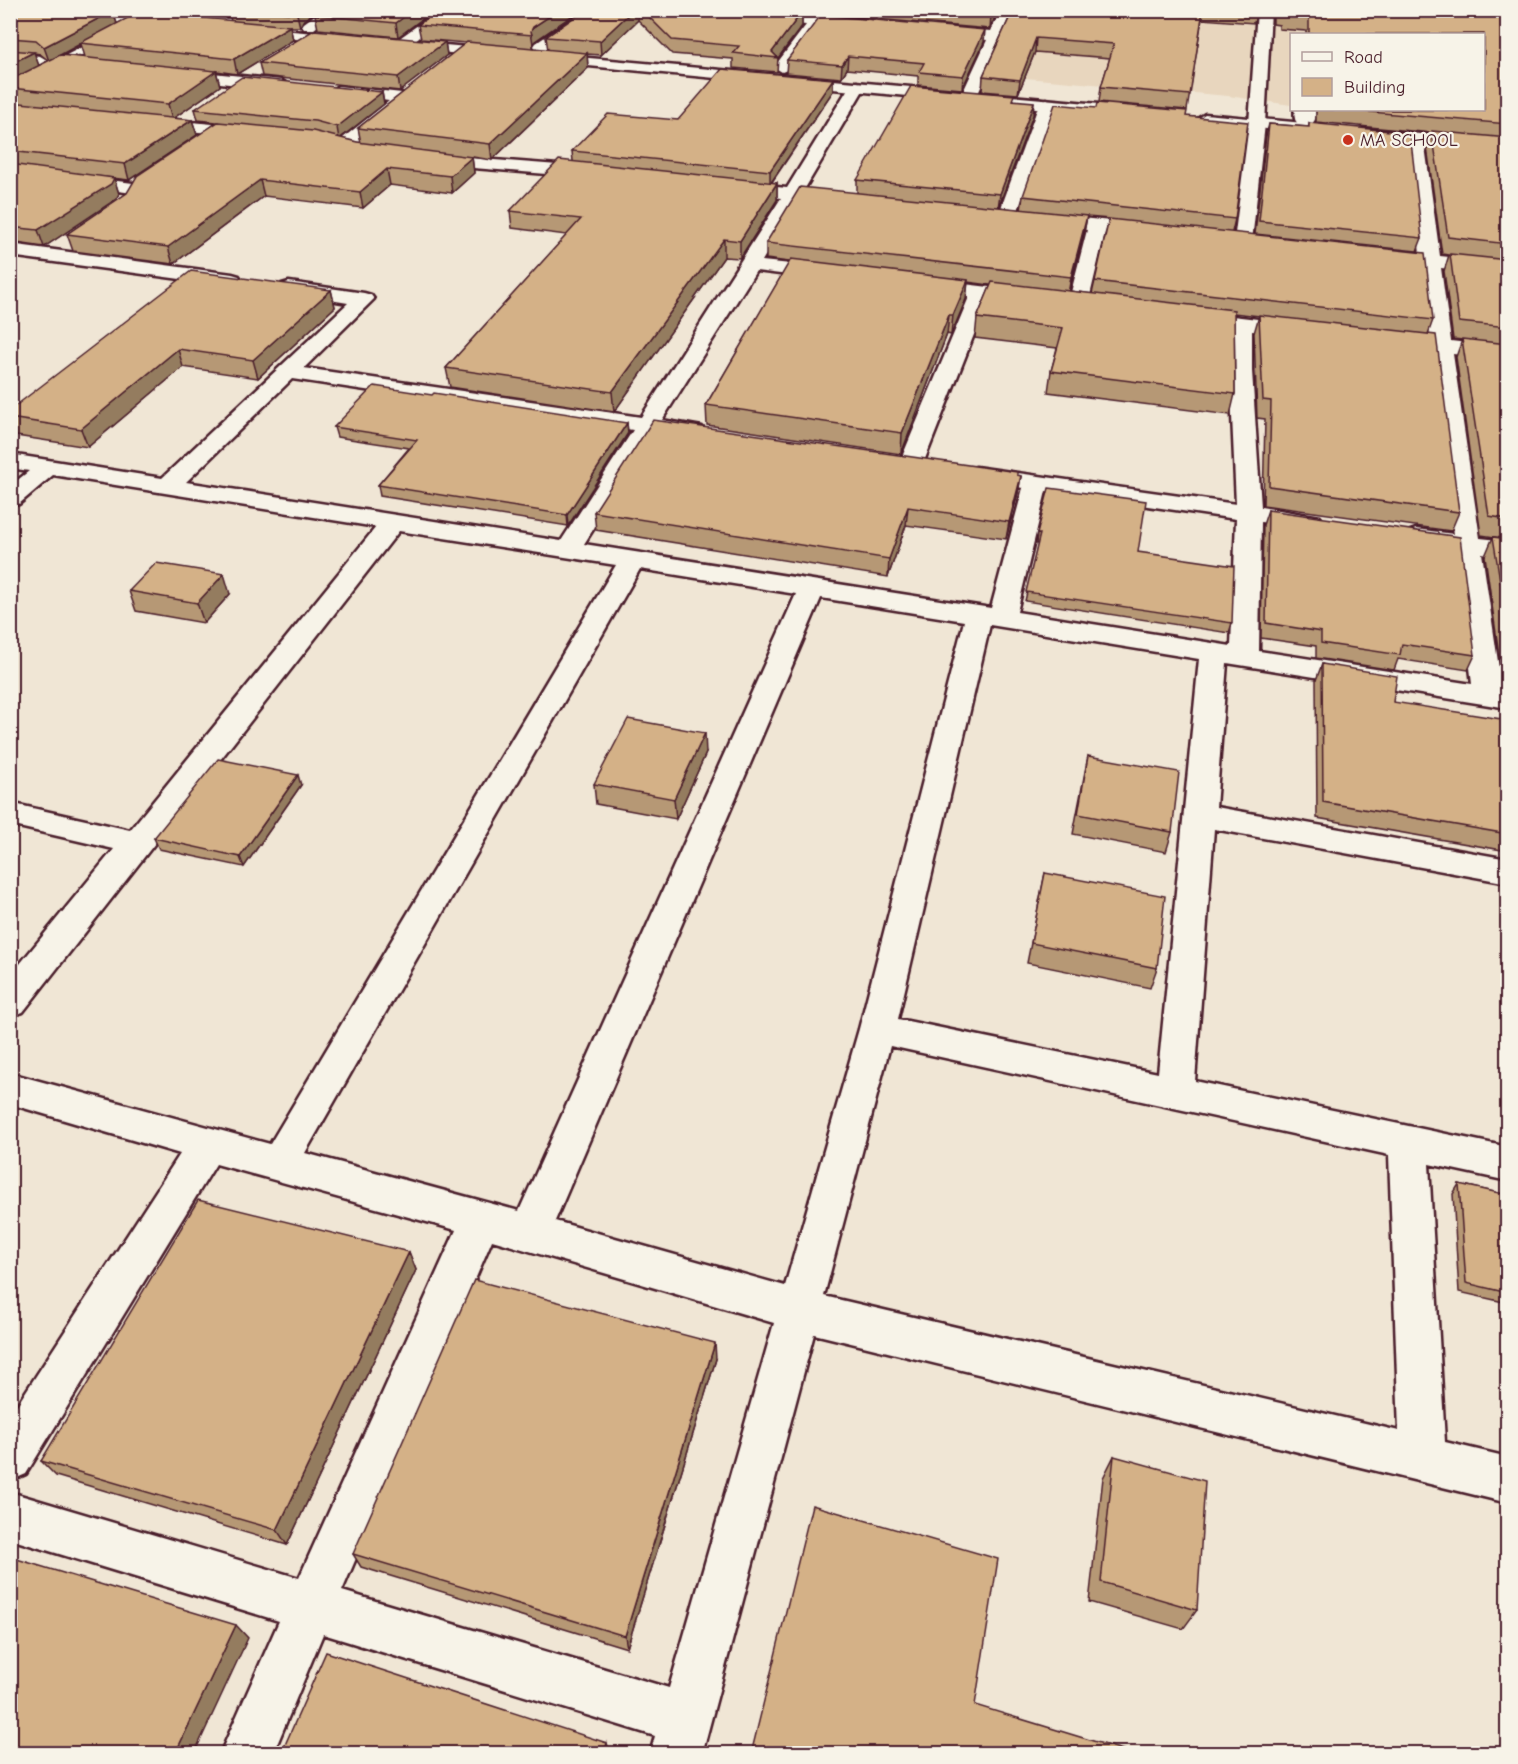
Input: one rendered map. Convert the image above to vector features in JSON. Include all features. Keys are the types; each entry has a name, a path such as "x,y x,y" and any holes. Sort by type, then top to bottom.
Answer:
{"street":[{"path":"36,10 116,18"},
{"path":"294,48 332,10"},
{"path":"412,34 782,67 1113,104 1047,104 972,90 857,87 464,51 392,40 412,34 449,10"},
{"path":"541,46 595,10"},
{"path":"688,10 819,16 872,26"},
{"path":"972,90 1008,10"},
{"path":"1243,241 1258,118 1264,10"},
{"path":"10,76 116,18 134,14 228,15 310,32"},
{"path":"10,91 63,63 134,14 360,36"},
{"path":"782,67 819,16"},
{"path":"928,30 996,36"},
{"path":"446,65 464,51"},
{"path":"10,57 40,60"},
{"path":"63,63 86,65"},
{"path":"222,95 260,69"},
{"path":"153,72 300,87"},
{"path":"568,549 750,265 857,87"},
{"path":"323,90 406,95 343,146"},
{"path":"1047,104 1001,216 1164,233"},
{"path":"1187,117 1258,118 1327,124 1305,113 1258,118 1201,106"},
{"path":"176,126 195,113"},
{"path":"129,121 273,135"},
{"path":"1508,134 1350,126 1416,139 1508,147"},
{"path":"200,142 219,130"},
{"path":"10,461 1498,697 1468,544 1416,139"},
{"path":"417,158 485,167 549,168 619,176"},
{"path":"10,172 133,188"},
{"path":"125,204 133,188 152,175"},
{"path":"712,185 853,200"},
{"path":"1078,304 1097,226"},
{"path":"1220,238 1266,243"},
{"path":"51,254 69,242"},
{"path":"10,250 248,282"},
{"path":"1360,253 1508,269"},
{"path":"750,265 854,277"},
{"path":"900,283 1101,306"},
{"path":"167,486 364,299 271,286"},
{"path":"981,292 923,465 1330,524"},
{"path":"1172,315 1324,332"},
{"path":"1174,1093 1199,815 1230,654 1249,513 1241,371 1242,323"},
{"path":"1371,338 1508,354"},
{"path":"286,372 717,435"},
{"path":"10,499 48,468"},
{"path":"10,1515 311,1607 680,1736 991,615 1036,483"},
{"path":"10,1002 393,522"},
{"path":"1399,534 1508,549"},
{"path":"279,1162 632,560"},
{"path":"530,1232 812,588"},
{"path":"10,814 138,843"},
{"path":"1199,815 1508,870"},
{"path":"877,1029 1508,1164"},
{"path":"10,1088 207,1145 279,1162 481,1218 799,1310 1508,1480"},
{"path":"1408,1142 1423,1458"},
{"path":"10,1458 207,1145"},
{"path":"246,1754 481,1218"}],"shaded area":[{"path":"1020,11 1412,11 1416,33 1290,33 1290,105 1228,96 991,75"}],"building":[{"path":"10,10 113,11 44,47 36,40 10,38"},
{"path":"261,10 299,10 297,14"},
{"path":"322,10 413,10 396,23 315,15"},
{"path":"439,10 559,10 533,27 532,35 418,25"},
{"path":"585,10 633,10 600,41 546,37"},
{"path":"642,10 802,12 772,52 778,58 733,53 739,46 672,40"},
{"path":"937,10 993,10 991,15"},
{"path":"1013,10 1203,10 1190,95 1101,87 1114,44 1036,38 1020,80 983,76"},
{"path":"1508,10 1508,124 1359,111 1485,111 1485,33 1309,33 1309,18 1282,15 1282,11 1276,11"},
{"path":"139,12 290,26 234,59 80,43"},
{"path":"821,15 985,30 963,76 919,72 924,63 848,56 842,65 787,60"},
{"path":"314,30 445,42 398,77 259,63"},
{"path":"467,42 587,53 490,144 358,128"},
{"path":"10,50 34,52 10,64"},
{"path":"60,55 216,71 168,104 10,88 10,80"},
{"path":"722,69 833,79 770,171 572,151 608,114 678,120"},
{"path":"242,77 382,92 337,127 315,121 195,109"},
{"path":"911,86 1014,95 1012,100 1034,102 1000,194 857,180"},
{"path":"10,102 192,120 125,164 10,151"},
{"path":"1097,103 1187,111 1186,116 1248,122 1235,219 1023,196 1055,104 1096,108"},
{"path":"218,122 313,131 357,142 472,157 450,176 387,169 360,192 260,180 168,247 67,234 127,193 137,176"},
{"path":"1309,123 1410,133 1422,238 1259,221 1269,124 1309,127"},
{"path":"1432,131 1508,138 1508,244 1448,237"},
{"path":"559,160 777,183 740,241 724,239 612,392 446,368 581,219 510,211"},
{"path":"10,164 114,178 111,184 38,230 10,227"},
{"path":"800,187 1087,216 1071,277 766,243"},
{"path":"1109,219 1425,253 1433,320 1095,281"},
{"path":"1450,254 1508,260 1508,327 1459,322"},
{"path":"791,259 968,280 953,315 949,315 902,433 706,405"},
{"path":"191,271 331,290 253,360 178,349 81,429 10,418 10,410"},
{"path":"992,282 1234,310 1235,394 1051,371 1063,328 977,318"},
{"path":"1259,315 1436,335 1459,512 1269,486 1271,401 1263,400"},
{"path":"1462,339 1508,344 1508,519 1489,516"},
{"path":"374,386 627,423 567,515 378,485 417,440 334,427"},
{"path":"653,420 1017,472 1017,475 1021,476 1009,522 908,507 889,559 594,512"},
{"path":"1049,488 1146,501 1138,552 1234,566 1232,623 1026,592"},
{"path":"1268,510 1460,537 1475,655 1402,644 1400,655 1321,643 1321,632 1266,623"},
{"path":"1493,537 1508,539 1508,630"},
{"path":"156,563 224,574 197,603 129,591"},
{"path":"1322,664 1397,676 1393,702 1501,719 1508,765 1508,834 1323,802"},
{"path":"628,719 705,733 674,799 594,784"},
{"path":"1088,756 1179,772 1172,832 1078,814"},
{"path":"218,759 298,775 240,857 154,838"},
{"path":"1045,873 1165,896 1157,968 1031,943"},
{"path":"1459,1184 1508,1195 1508,1293 1466,1283"},
{"path":"198,1200 409,1252 277,1530 41,1461"},
{"path":"474,1280 715,1343 625,1636 353,1554"},
{"path":"1114,1456 1205,1481 1197,1610 1101,1582"},
{"path":"812,1505 998,1559 975,1705 1136,1754 751,1754"},
{"path":"10,1557 236,1625 175,1754 10,1754"},
{"path":"326,1652 607,1743 604,1754 281,1754"}],"place":[{"name":"MA SCHOOL","path":"1348,140"}]}
